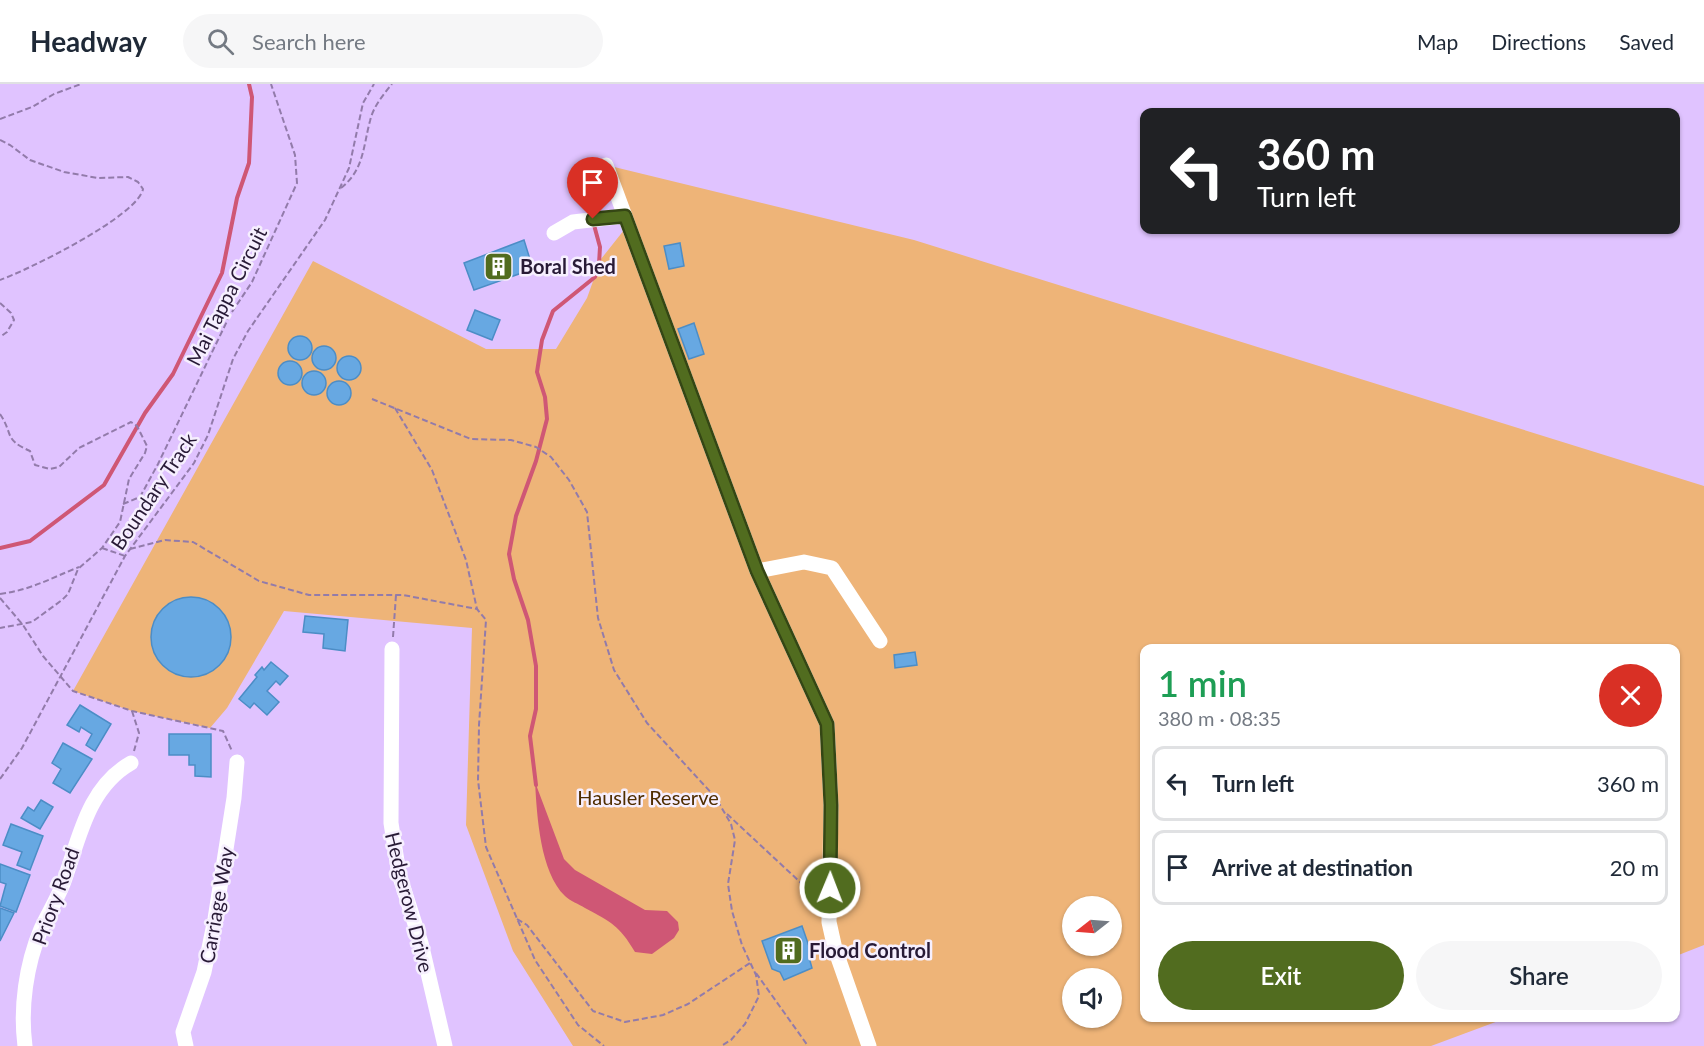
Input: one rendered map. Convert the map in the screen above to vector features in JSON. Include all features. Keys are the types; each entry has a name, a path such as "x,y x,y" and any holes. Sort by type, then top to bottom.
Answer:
{"street":[{"path":"606,165 757,571 827,724 831,805 829,922 835,950 869,1046"},
{"path":"554,233 573,222 625,216"},
{"path":"757,571 804,562 832,568 880,640"},
{"name":"Hedgerow Drive","path":"392,649 391,823 399,874 421,943 445,1046"},
{"name":"Carriage Way","path":"186,1046 183,1032 204,972 215,919 234,798 237,762"},
{"name":"Priory Road","path":"26,1046 22,1026 26,981 40,932 63,884 76,838 92,805 118,771 131,763"}],"path":[{"path":"0,119 81,84"},
{"name":"Mai Tappa Circuit","path":"123,504 140,497 158,464 230,315 252,282 297,183 295,155 271,84"},
{"name":"Boundary Track","path":"0,779 22,747 88,620 125,556 194,463 208,435 233,358 248,331 325,220 349,168 363,103 374,84"},
{"path":"339,190 352,179 362,158 370,118 392,84"},
{"path":"0,140 30,160 64,172 98,178 128,177 138,182 143,189 140,198 119,218 61,253 0,280"},
{"path":"0,303 11,313 14,320 7,332 0,337"},
{"path":"372,399 471,439 511,440 536,447 546,454 569,480 587,512 598,618 614,670 647,723 716,798 725,812 735,840 728,884 732,911 742,945 756,975 759,996 745,1024 731,1040 721,1046"},
{"path":"395,408 432,470 466,560 477,609 486,620 478,780 486,847 535,960 578,1025 604,1046"},
{"path":"0,414 12,441 17,446 30,451 35,465 43,469 59,467 79,448 131,422 137,426 147,446 129,479 120,522 102,548 78,569 68,594 32,622 0,628"},
{"path":"130,549 165,540 193,542 259,581 309,595 396,594 477,609"},
{"path":"102,548 125,556"},
{"path":"0,594 20,592 45,584 83,566"},
{"path":"392,649 396,594"},
{"path":"0,598 23,625 43,656 73,691 132,711 223,731 237,762"},
{"path":"131,763 139,733 132,711"},
{"path":"725,812 829,908"},
{"path":"516,918 527,925 593,1011 625,1022 663,1015 688,1004 750,963"},
{"path":"750,963 808,1046"}],"green space":[{"name":"Hausler Reserve","path":"606,165 914,240 1704,486 1704,945 1680,954 1680,644 1140,644 1140,1022 1496,1022 1431,1046 573,1046 513,951 466,825 472,628 284,611 227,708 210,728 132,711 73,691 313,261 486,349 556,349 587,298 601,259 628,225"}],"shaded area":[{"path":"535,782 564,859 575,870 645,910 667,911 678,922 679,930 674,938 652,954 635,952 614,925 565,896 550,873 541,843"}],"building":[{"name":"Boral Shed","path":"524,240 533,269 474,290 464,263"},
{"path":"680,243 684,266 669,269 664,246"},
{"path":"475,310 500,320 492,340 467,330"},
{"path":"694,323 704,354 689,359 678,329"},
{"path":"300,336 308,340 312,348 308,356 300,360 292,356 288,348 292,340"},
{"path":"324,346 332,350 336,358 332,366 324,370 316,366 312,358 316,350"},
{"path":"349,356 357,360 361,368 357,376 349,380 341,376 337,368 341,360"},
{"path":"290,361 298,365 302,373 298,381 290,385 282,381 278,373 282,365"},
{"path":"314,371 322,375 326,383 322,391 314,395 306,391 302,383 306,375"},
{"path":"339,381 347,385 351,393 347,401 339,405 331,401 327,393 331,385"},
{"path":"191,597 206,600 219,609 228,622 231,637 228,652 219,665 206,674 191,677 176,674 163,665 154,652 151,637 154,622 163,609 176,600"},
{"path":"305,616 348,620 345,651 323,648 324,634 303,632"},
{"path":"915,652 917,665 895,668 894,655"},
{"path":"271,662 288,676 280,685 276,681 267,691 279,702 267,715 254,703 250,708 239,699 257,677 255,675"},
{"path":"80,705 111,724 95,751 86,745 92,734 81,727 79,732 67,725"},
{"path":"169,734 211,734 211,777 195,776 195,765 189,765 189,755 169,755"},
{"path":"63,743 92,759 70,793 53,783 61,769 52,763"},
{"path":"41,800 53,807 40,829 21,818 28,807 34,811"},
{"path":"11,824 43,836 30,870 17,865 22,852 3,845"},
{"path":"0,864 30,875 16,912 0,906 6,884 0,882"},
{"path":"0,908 14,913 0,941"},
{"name":"Flood Control","path":"802,926 812,955 810,961 812,968 784,980 780,972 772,969 762,941"}],"waterway":[{"path":"0,548 30,541 104,485 145,413 173,374 222,273 237,198 249,163 252,97 249,84"},
{"path":"592,203 593,217"},
{"path":"536,785 530,736 536,709 536,666 528,620 514,579 509,554 516,516 536,461 547,419 545,397 537,372 542,340 553,311 595,277 599,264 600,247 594,225"}],"place":[{"name":"Boral Shed","path":"499,266"},
{"name":"Flood Control","path":"788,950"}],"route":[{"path":"593,219 625,216 757,571 827,724 831,805 830,888"}]}
